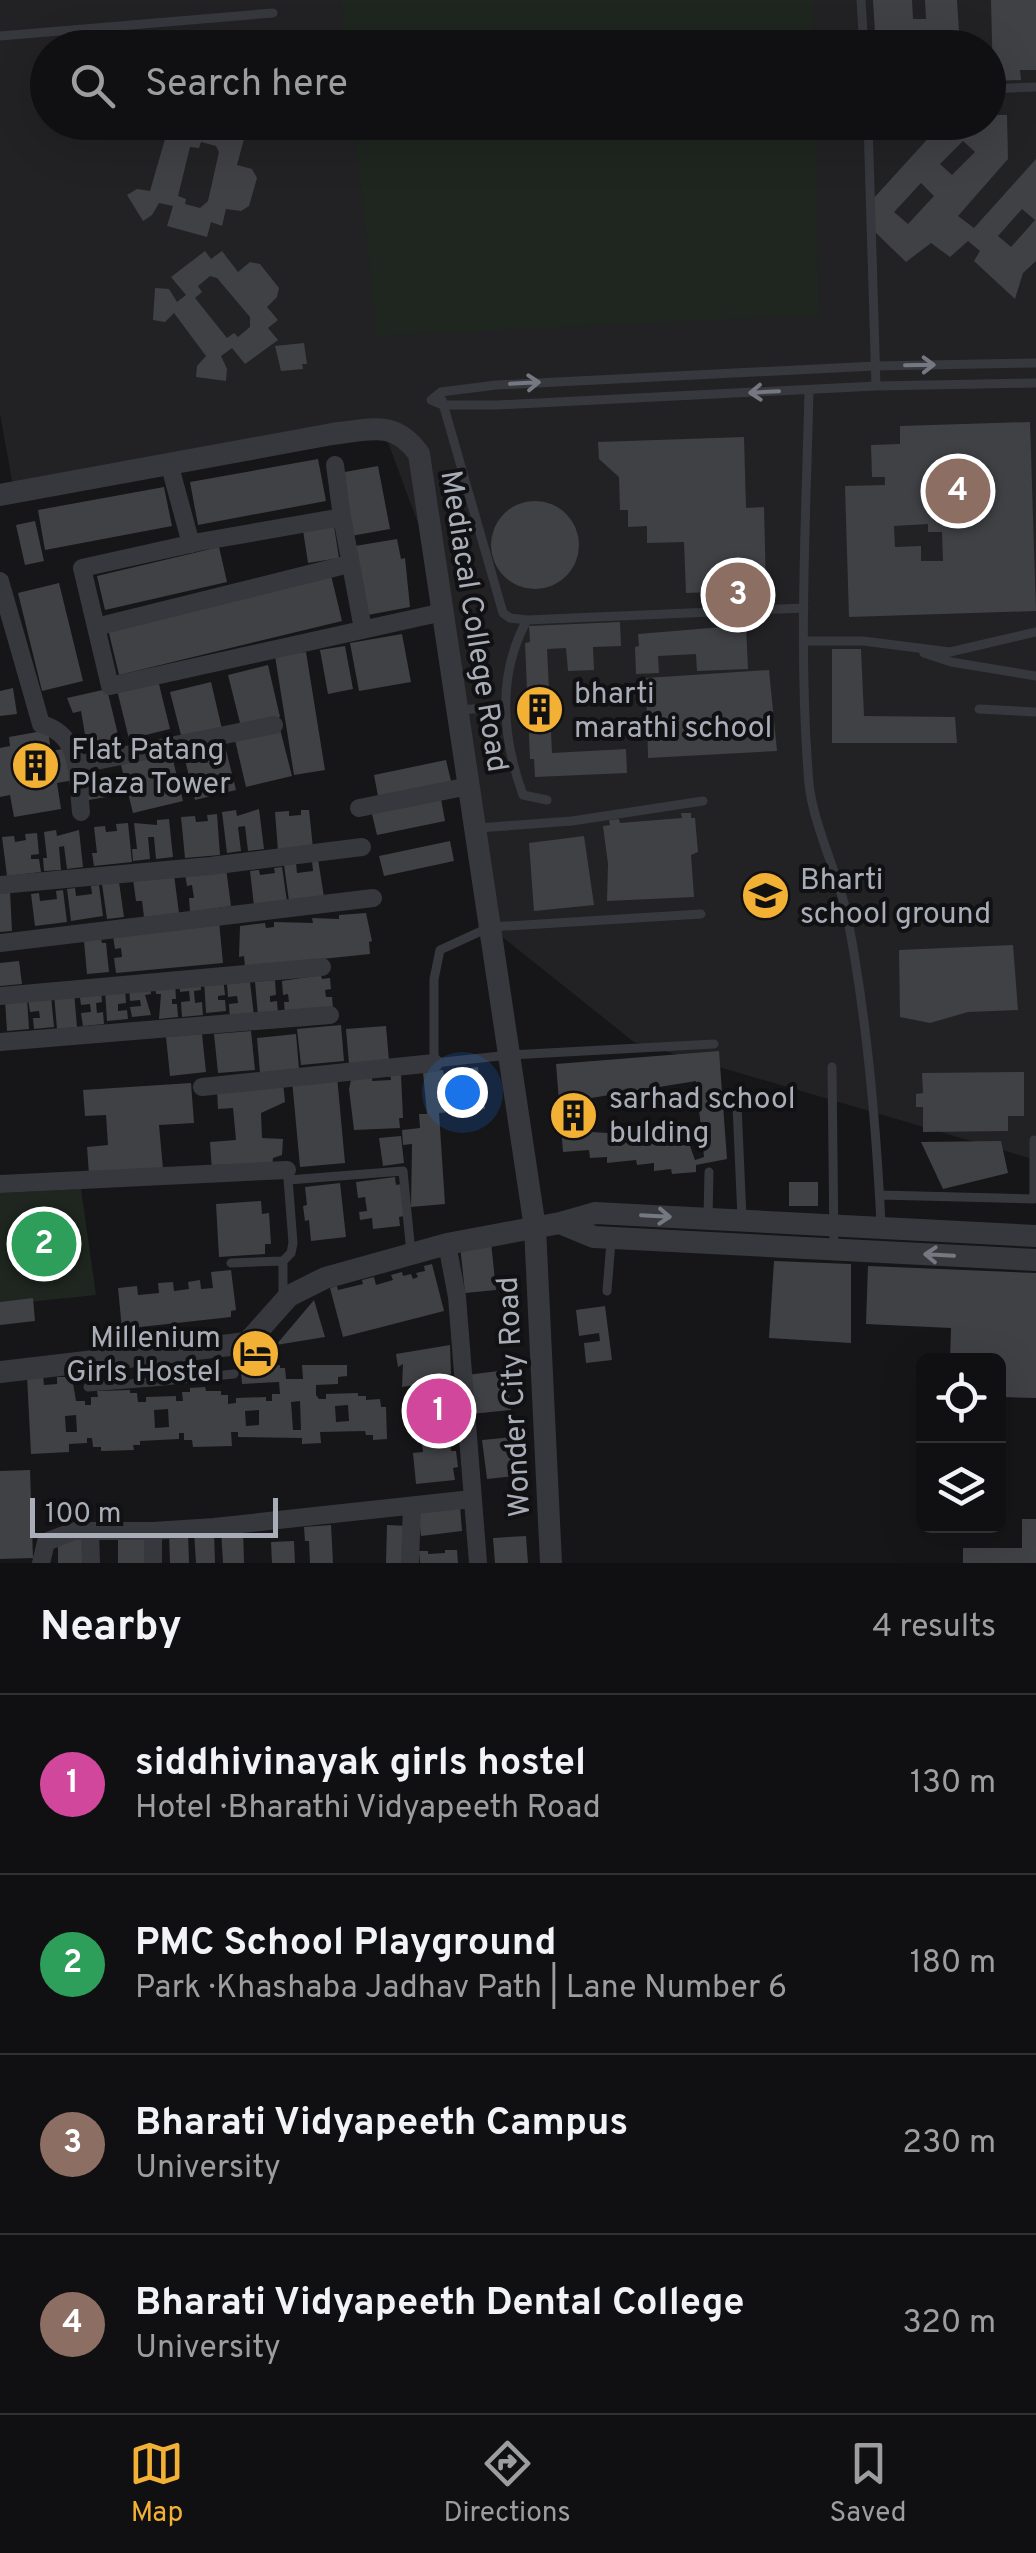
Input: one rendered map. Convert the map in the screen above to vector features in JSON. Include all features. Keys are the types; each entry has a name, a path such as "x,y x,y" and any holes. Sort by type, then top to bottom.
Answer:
{"street":[{"name":"Mediacal College Road","path":"4,491 332,434 383,429 406,436 419,454 536,1228"},
{"path":"175,462 195,543"},
{"path":"335,465 363,629"},
{"path":"342,516 82,568 110,686 443,612"},
{"path":"96,627 349,564"},
{"path":"0,582 6,620 41,724 52,727 71,742 81,812"},
{"path":"76,765 274,725"},
{"path":"359,808 469,786"},
{"path":"0,885 210,866 362,847"},
{"path":"0,943 373,898"},
{"path":"0,996 322,967"},
{"path":"0,1042 330,1015"},
{"path":"202,1087 434,1063"},
{"path":"0,1184 287,1175"},
{"path":"0,1372 246,1343 284,1302 325,1278 447,1244 595,1213 742,1221 834,1237"},
{"path":"560,1223 594,1237 834,1237 1036,1260"},
{"name":"Wonder City Road","path":"536,1228 551,1563"},
{"path":"880,1240 1036,1236"},
{"path":"447,1244 457,1298 478,1563"},
{"path":"42,1563 46,1542 74,1531 153,1532 472,1499"},
{"path":"410,1563 412,1506"},
{"path":"90,1531 91,1563"},
{"path":"153,1532 154,1563"}],"lane":[{"path":"861,0 863,30"},
{"path":"74,30 273,14"},
{"path":"0,36 30,34"},
{"path":"1006,88 1036,86"},
{"path":"869,140 876,386"},
{"path":"1036,363 876,366 496,385 441,392 431,400 443,405 876,386 1036,384"},
{"path":"809,390 804,641 810,789 843,897 851,938 871,1083 880,1240"},
{"path":"441,392 502,613 510,618 804,608"},
{"path":"527,620 510,663 504,707 523,795 547,800"},
{"path":"804,641 864,641 950,652 1036,632"},
{"path":"907,647 951,662 1036,676"},
{"path":"458,710 504,707"},
{"path":"979,709 1036,712"},
{"path":"476,828 572,820 703,801"},
{"path":"701,914 490,927 440,950 436,960 434,1063 714,1044"},
{"path":"832,1067 834,1237"},
{"path":"738,1106 742,1221"},
{"path":"880,1194 1034,1199 1034,1140"},
{"path":"231,1263 282,1261 292,1252 287,1175 402,1171 412,1254"},
{"path":"708,1220 710,1172"},
{"path":"607,1291 611,1238"},
{"path":"282,1261 284,1302"},
{"path":"152,1354 153,1382"},
{"path":"88,1387 234,1374"}],"shaded area":[{"path":"0,0 1036,0 1036,1160 634,1042 490,927 438,577 383,429 14,492 0,414"},
{"path":"341,0 813,0 814,30 344,30"},
{"path":"356,140 815,140 819,315 377,336"},
{"path":"81,1189 96,1295 0,1305 0,1193"}],"building":[{"path":"873,0 912,0 913,19 926,19 925,0 957,0 959,30 875,30"},
{"path":"991,0 1036,0 1036,70 1020,70 1021,80 1006,81 1006,30 992,30"},
{"path":"1007,115 1008,159 958,216 974,228 1036,159 1036,261 1023,273 1015,299 974,261 980,251 968,241 950,257 931,243 906,262 875,232 873,199 927,140 1006,140","holes":["963,141 975,152 952,175 940,164","921,183 934,196 908,224 894,212","1022,209 1035,220 1011,247 998,236"]},
{"path":"165,140 244,140 237,165 252,169 257,178 249,206 241,211 226,209 222,226 211,222 207,237 167,226 173,206 159,203 143,221 127,195 137,189 150,191","holes":["201,142 216,146 219,152 208,201 200,208 185,204 186,199 178,196 190,147 199,148"]},
{"path":"205,251 211,259 222,251 238,272 250,262 260,264 279,288 277,297 267,307 278,320 268,328 278,340 245,364 232,348 221,356 227,369 226,381 196,377 197,366 206,356 174,313 165,322 153,320 155,288 169,289 177,302 186,295 171,277","holes":["210,276 217,278 250,317 250,327 238,337 234,333 227,338 195,298 202,292 198,286"]},
{"path":"304,343 307,364 302,364 303,369 281,371 275,346"},
{"path":"1030,422 1036,611 849,617 845,486 885,485 885,477 872,477 871,445 900,444 900,426","holes":["936,472 983,472 984,516 937,517","928,524 928,532 942,532 943,561 921,561 921,546 895,547 894,526"]},
{"path":"744,437 746,508 764,507 766,590 686,593 684,542 647,543 647,526 628,527 628,510 620,510 619,477 599,459 598,442"},
{"path":"318,459 326,501 198,525 190,482"},
{"path":"378,466 390,529 351,536 339,473"},
{"path":"164,487 172,526 45,550 38,510"},
{"path":"526,501 544,501 560,508 572,520 579,545 572,570 560,582 544,589 526,589 510,582 498,570 491,554 491,536 498,520 510,508"},
{"path":"35,521 44,561 25,565 16,525"},
{"path":"334,526 339,558 308,563 303,530"},
{"path":"397,539 401,559 405,558 410,607 368,615 355,546"},
{"path":"219,547 227,582 105,610 97,576"},
{"path":"331,575 342,621 119,675 108,629"},
{"path":"59,583 83,681 42,691 18,593"},
{"name":"bharti marathi school","path":"620,622 621,646 593,647 594,670 568,671 566,648 547,649 552,753 626,749 627,773 535,777 534,759 530,759 525,643 530,642 529,626"},
{"path":"746,625 748,669 697,671 696,654 658,656 659,673 636,674 638,634"},
{"path":"402,634 411,682 359,691 350,643"},
{"path":"345,646 353,689 328,694 320,650"},
{"path":"832,649 861,649 864,716 955,717 957,743 832,743"},
{"path":"306,652 325,770 294,775 275,656"},
{"path":"268,665 280,717 241,727 228,675"},
{"path":"769,670 777,751 648,758 646,678"},
{"path":"158,680 170,729 129,739 117,690"},
{"path":"211,682 222,729 182,739 170,692"},
{"path":"13,688 17,714 0,716 0,691"},
{"path":"107,689 120,743 88,752 81,711 73,713 67,698"},
{"path":"280,729 292,776 246,787 235,740"},
{"name":"Flat Patang Plaza Tower","path":"48,730 51,751 68,748 74,780 57,783 61,809 14,817 10,795 0,797 0,748 10,746 9,737"},
{"path":"224,742 236,790 195,800 183,752"},
{"path":"171,752 183,801 133,813 121,765"},
{"path":"446,760 451,781 378,796 374,775"},
{"path":"109,777 112,796 83,801 80,781"},
{"path":"441,799 445,821 377,835 372,814"},
{"path":"259,809 264,849 248,851 245,826 238,827 241,851 227,853 222,812 236,810 237,816"},
{"path":"301,810 309,810 313,848 278,851 275,812 289,811 289,816 301,815"},
{"path":"681,813 691,813 691,818 695,818 698,852 691,855 694,897 607,901 603,826 610,825 609,820 619,819 620,823 682,818"},
{"path":"217,814 220,855 185,858 181,817 195,816 196,822 208,821 207,815"},
{"path":"169,819 173,857 156,859 154,837 148,837 150,859 133,861 132,849 137,849 134,823 157,825 157,820"},
{"path":"128,823 132,862 94,866 94,827 117,831 116,824"},
{"path":"56,830 57,836 79,830 83,867 67,869 64,846 59,847 61,870 44,871 44,832"},
{"path":"37,833 39,854 31,855 31,859 39,859 41,872 7,876 2,837 14,836 15,842 26,840 25,834"},
{"path":"584,836 594,905 534,911 529,843"},
{"path":"450,841 454,861 384,876 379,856"},
{"path":"318,859 324,897 289,901 284,865 296,863 297,873 313,871 312,860"},
{"path":"282,867 287,902 254,906 250,871 259,870 260,875 275,873 274,868"},
{"path":"226,868 231,906 190,912 189,898 194,898 185,874"},
{"path":"174,875 179,913 144,917 142,901 136,901 133,879"},
{"path":"119,882 124,917 107,919 102,884"},
{"path":"99,885 103,916 71,921 67,889 75,888 76,896 92,894 91,886"},
{"path":"63,890 67,922 35,926 31,894 39,893 40,901 57,899 56,891"},
{"path":"10,891 12,931 0,932 0,892"},
{"path":"366,913 372,941 370,954 245,967 244,956 239,957 240,926 265,923 266,928 274,927 274,922 313,923 312,918 339,919 339,915"},
{"path":"219,921 223,963 116,973 114,958 122,957 121,948 115,949 113,936 178,930 177,925"},
{"path":"101,939 106,943 109,972 87,974 84,941"},
{"path":"1013,945 1018,1010 968,1012 930,1023 900,1017 899,950"},
{"path":"19,961 22,984 0,986 0,963"},
{"path":"321,975 322,979 330,978 331,989 325,990 326,997 332,997 333,1009 285,1015 284,1002 289,1002 288,994 283,995 282,981"},
{"path":"223,978 225,995 218,996 218,1000 225,1000 226,1011 206,1013 204,979"},
{"path":"200,979 201,990 194,991 195,1003 202,1002 203,1015 182,1017 181,1002 190,1001 189,991 180,992 179,981"},
{"path":"275,980 276,995 270,996 270,1002 277,1001 278,1014 258,1016 255,982"},
{"path":"175,982 176,999 172,999 172,1004 177,1004 178,1017 159,1019 161,994 156,994 155,984"},
{"path":"250,982 254,1016 230,1019 229,1004 238,1003 237,996 228,997 227,984"},
{"path":"150,985 151,994 145,995 151,1015 132,1017 130,1007 141,1006 140,1000 130,1001 129,987"},
{"path":"125,988 126,1003 118,1004 118,1011 127,1010 128,1019 107,1021 105,990"},
{"path":"101,990 102,1002 96,1003 97,1013 103,1012 104,1024 83,1026 81,1013 91,1012 90,1004 81,1005 79,991"},
{"path":"74,992 77,1027 57,1029 54,994"},
{"path":"51,996 54,1027 34,1029 33,1018 40,1018 39,1011 30,1012 28,998"},
{"path":"27,998 29,1029 7,1031 5,1000"},
{"path":"341,1025 344,1061 301,1065 297,1029"},
{"path":"386,1026 389,1061 349,1064 346,1029"},
{"path":"251,1031 255,1070 218,1073 214,1034"},
{"path":"202,1034 206,1072 170,1076 166,1037"},
{"path":"296,1034 299,1069 260,1073 257,1038"},
{"name":"sarhad school bulding","path":"719,1051 727,1159 696,1165 696,1172 672,1174 671,1169 654,1171 654,1163 607,1163 607,1157 590,1158 589,1150 563,1152 556,1064","holes":["696,1081 704,1157 695,1160 690,1146 657,1136 591,1132 585,1099"]},
{"path":"478,1067 485,1109 439,1113 445,1204 411,1207 412,1144 403,1145 402,1130 420,1128 419,1114 427,1114 423,1072 443,1070 444,1077 462,1075 462,1069"},
{"path":"1024,1072 1024,1116 1008,1116 1008,1131 923,1132 923,1107 916,1107 916,1094 923,1093 922,1073"},
{"path":"390,1074 401,1074 400,1128 354,1130 351,1080 372,1075 372,1081 391,1080"},
{"path":"337,1076 345,1163 300,1167 292,1080"},
{"path":"283,1082 285,1102 261,1113 262,1138 283,1139 282,1155 273,1158 272,1168 212,1172 210,1142 236,1140 233,1108 218,1109 217,1088"},
{"path":"191,1083 194,1123 159,1125 163,1169 89,1174 87,1147 108,1145 106,1115 85,1116 83,1090"},
{"path":"401,1136 404,1163 383,1166 379,1138"},
{"path":"1001,1141 1008,1173 943,1189 921,1142"},
{"path":"395,1177 396,1185 401,1184 404,1216 399,1217 400,1226 373,1229 372,1218 360,1220 359,1212 367,1211 365,1197 358,1198 356,1182"},
{"path":"789,1182 818,1182 818,1206 789,1206"},
{"path":"340,1183 346,1237 311,1241 303,1206 307,1205 305,1187"},
{"path":"261,1201 262,1214 269,1213 271,1244 265,1244 265,1254 219,1257 216,1204"},
{"path":"491,1242 496,1290 465,1293 460,1245"},
{"path":"774,1261 851,1264 851,1343 769,1338"},
{"path":"432,1264 444,1311 343,1337 330,1288 363,1284 362,1280 374,1277 376,1285 393,1280 391,1275 402,1272 403,1276 411,1274 413,1279 418,1277 416,1273 425,1271 424,1266"},
{"path":"868,1266 1036,1273 1036,1398 1006,1397 1006,1353 950,1353 951,1328 866,1324"},
{"path":"231,1270 236,1310 231,1311 231,1317 122,1329 118,1288 137,1286 138,1295 159,1293 158,1283 173,1282 174,1291 189,1289 188,1282 200,1280 201,1289 213,1288 211,1272"},
{"path":"33,1298 35,1321 0,1325 0,1302"},
{"path":"314,1300 325,1337 276,1345"},
{"path":"605,1306 612,1360 586,1363 584,1343 600,1341 599,1333 579,1336 576,1310"},
{"path":"450,1345 451,1374 433,1382 402,1387 403,1364 398,1367 396,1354"},
{"path":"280,1365 285,1368 286,1379 303,1379 302,1365 347,1365 347,1376 338,1377 338,1384 316,1385 316,1395 326,1399 326,1394 358,1393 366,1396 366,1400 380,1399 381,1407 386,1407 387,1439 373,1440 373,1435 366,1435 365,1431 320,1432 321,1443 302,1444 302,1438 238,1437 238,1432 231,1432 232,1446 193,1447 192,1440 184,1440 184,1433 179,1433 179,1439 140,1441 140,1445 133,1445 134,1450 101,1451 101,1447 93,1447 92,1438 87,1438 87,1443 69,1444 69,1452 31,1454 27,1376 43,1376 44,1385 57,1384 57,1377 72,1377 76,1401 85,1401 85,1405 91,1405 91,1397 98,1397 97,1391 130,1390 137,1393 138,1402 146,1402 146,1397 176,1396 176,1401 183,1401 182,1392 205,1387 206,1391 228,1395 228,1404 236,1403 236,1398 266,1397 266,1401 272,1401 272,1394 280,1394 279,1382 242,1384 241,1371","holes":["300,1401 301,1430 293,1430 291,1402","348,1405 349,1421 336,1422 335,1406","168,1409 169,1427 155,1428 154,1410","259,1410 259,1425 246,1426 245,1411","76,1415 77,1432 66,1432 65,1416"]},
{"path":"506,1370 511,1410 471,1414 467,1375"},
{"path":"456,1391 459,1427 420,1431 416,1395"},
{"path":"512,1437 516,1476 487,1479 482,1440"},
{"path":"450,1440 458,1467 453,1468 455,1480 416,1484 413,1453 423,1452 422,1443"},
{"path":"30,1470 33,1558 0,1559 0,1471"},
{"path":"460,1506 462,1531 421,1536 418,1510"},
{"path":"1022,1519 1036,1519 1036,1563 963,1563 963,1548 1022,1548"},
{"path":"331,1525 333,1563 310,1563 304,1527"},
{"path":"387,1525 409,1526 407,1563 386,1563"},
{"path":"243,1529 244,1563 223,1563 221,1530"},
{"path":"194,1531 214,1531 215,1563 196,1563"},
{"path":"169,1533 188,1533 189,1563 170,1563"},
{"path":"118,1534 146,1534 147,1563 118,1563"},
{"path":"526,1536 528,1563 495,1563 493,1538"},
{"path":"58,1540 85,1540 86,1563 58,1563"},
{"path":"294,1541 295,1563 272,1563 271,1542"},
{"path":"457,1550 458,1563 420,1563 419,1551 428,1554"}],"place":[{"name":"Bharati Vidyapeeth Dental College","path":"958,491"},
{"name":"Bharati Vidyapeeth Campus","path":"738,595"},
{"name":"bharti marathi school","path":"539,710"},
{"name":"Flat Patang Plaza Tower","path":"36,766"},
{"name":"Bharti school ground","path":"765,896"},
{"name":"sarhad school bulding","path":"574,1115"},
{"name":"PMC School Playground","path":"44,1244"},
{"name":"Millenium Girls Hostel","path":"256,1354"},
{"name":"siddhivinayak girls hostel","path":"439,1411"}]}
